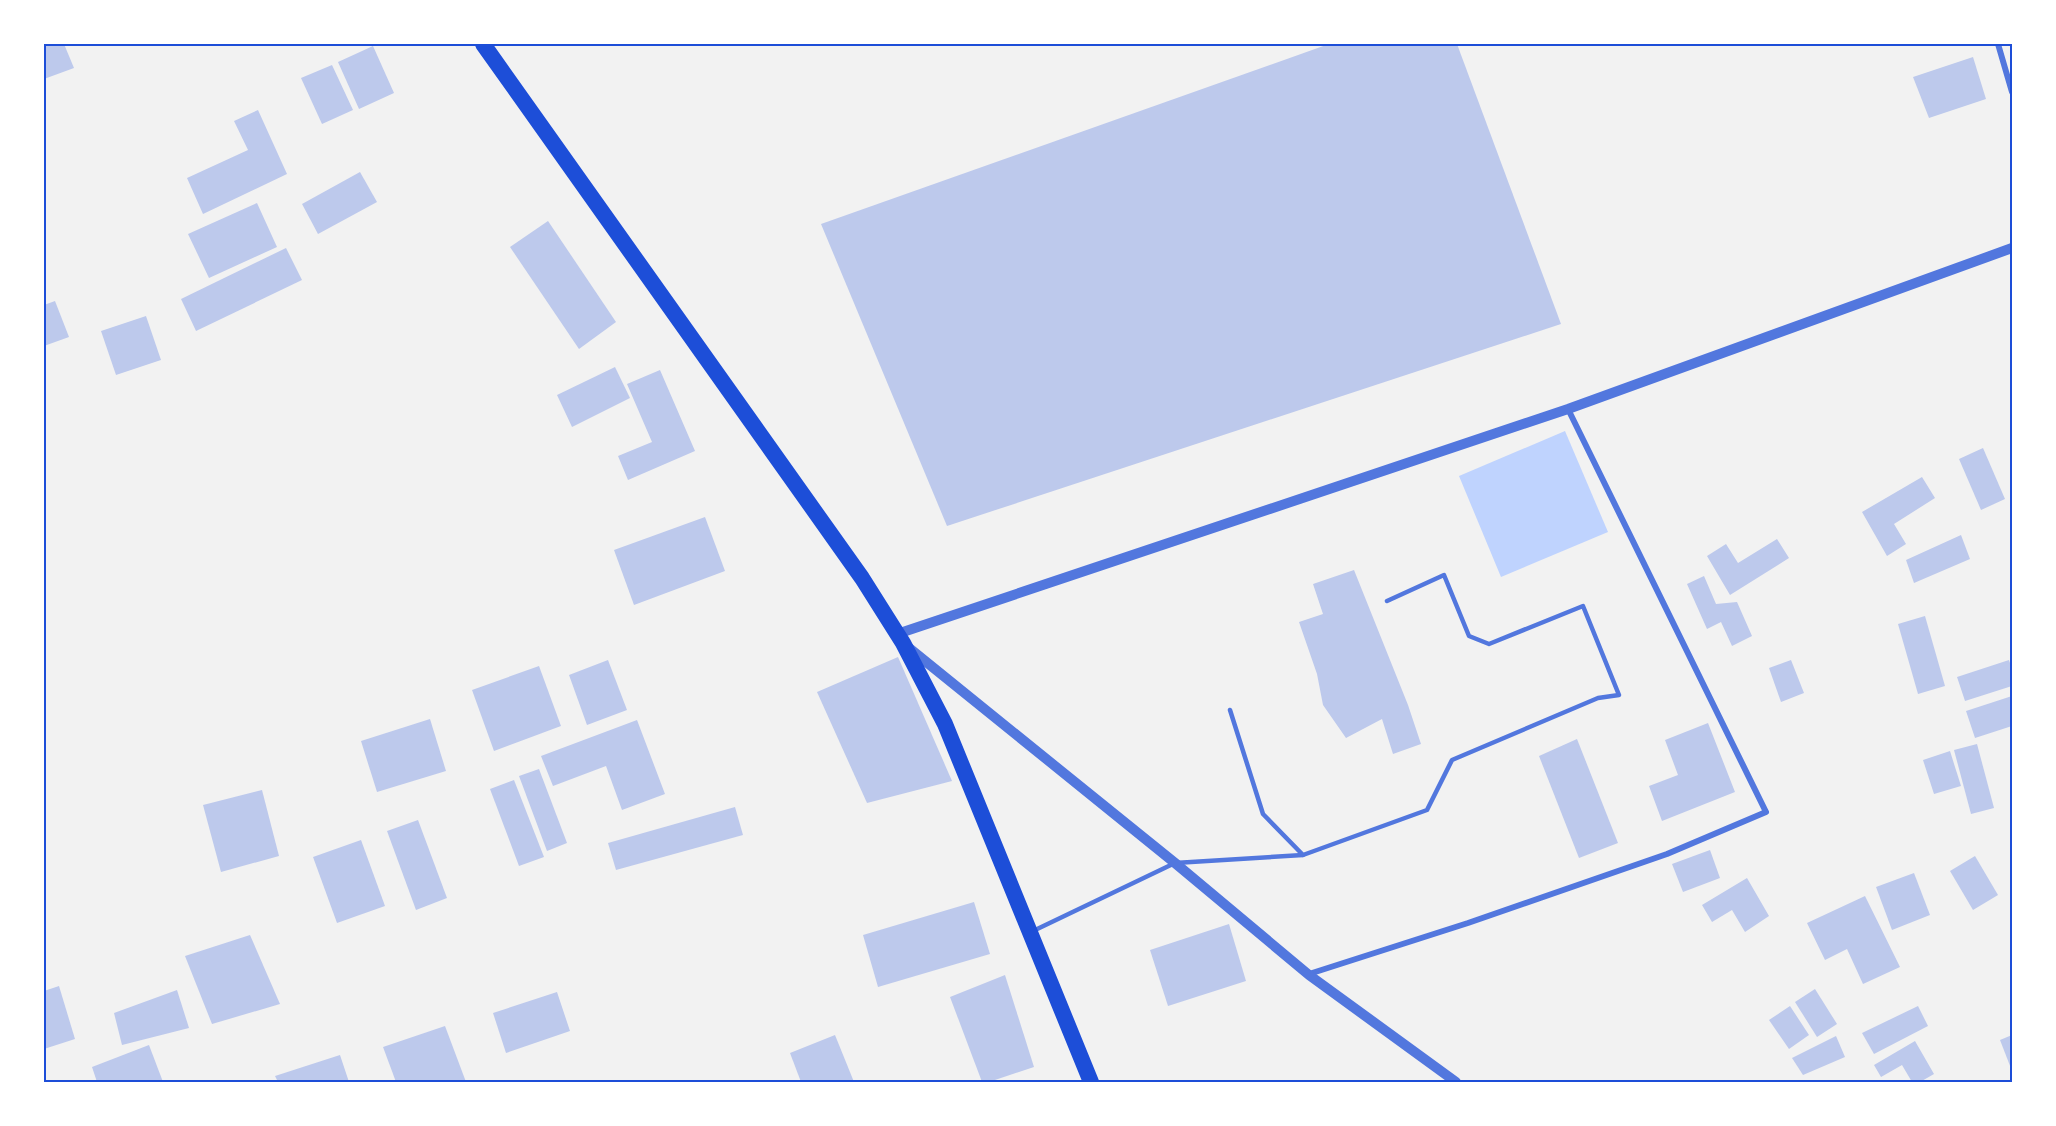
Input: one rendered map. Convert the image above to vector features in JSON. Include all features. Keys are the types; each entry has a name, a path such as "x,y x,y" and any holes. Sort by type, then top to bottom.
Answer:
{"highway":[{"path":"483,44 862,578 900,639 945,724 1091,1083"}],"street":[{"path":"1998,44 2013,92"},
{"path":"900,639 1568,409 2013,248"},
{"path":"1309,975 1656,858 1766,812 1568,409"},
{"path":"900,639 1309,975 1456,1083"}],"lane":[{"path":"1030,932 1175,863 1303,855 1427,810 1452,760 1598,698 1619,695 1583,606 1489,644 1469,636 1444,575 1387,602"},
{"path":"1230,710 1263,814 1303,855"}],"water":[{"path":"1565,431 1608,532 1501,577 1459,476"}],"building":[{"path":"44,44 64,44 74,68 44,79"},
{"path":"1329,44 1457,44 1561,324 947,526 821,224"},
{"path":"373,46 394,93 359,109 338,62"},
{"path":"1973,57 1986,99 1929,118 1913,77"},
{"path":"332,65 353,110 322,124 301,78"},
{"path":"258,110 287,174 203,214 187,178 248,150 234,121"},
{"path":"360,172 377,202 318,234 302,204"},
{"path":"257,203 277,247 209,278 188,234"},
{"path":"548,221 616,322 579,349 510,247"},
{"path":"286,248 302,280 196,331 181,299"},
{"path":"55,301 69,337 44,346 44,305"},
{"path":"146,316 161,360 116,375 101,331"},
{"path":"615,367 630,398 572,427 557,395"},
{"path":"660,370 695,451 628,480 618,456 652,442 627,384"},
{"path":"1983,448 2005,499 1981,510 1959,459"},
{"path":"1922,477 1935,498 1894,524 1906,544 1887,556 1862,512"},
{"path":"705,517 725,571 634,605 614,550"},
{"path":"1961,535 1970,559 1914,583 1906,560"},
{"path":"1777,539 1789,558 1730,595 1707,556 1726,544 1738,563"},
{"path":"1354,570 1408,705 1421,744 1393,754 1382,719 1346,738 1323,705 1317,674 1299,622 1323,614 1313,584"},
{"path":"1704,576 1716,604 1737,602 1752,636 1732,646 1721,622 1707,629 1687,584"},
{"path":"1925,616 1945,686 1918,694 1898,624"},
{"path":"898,657 952,781 867,803 817,692"},
{"path":"608,660 627,710 587,725 569,675"},
{"path":"1791,660 1804,693 1781,702 1769,668"},
{"path":"2009,660 2012,669 2012,686 1965,701 1957,677"},
{"path":"539,666 561,726 494,751 472,690"},
{"path":"2012,696 2012,726 1975,738 1966,711"},
{"path":"430,719 446,771 377,792 361,741"},
{"path":"637,720 665,794 622,810 606,766 553,786 541,756"},
{"path":"1708,723 1735,792 1662,821 1649,786 1678,775 1665,740"},
{"path":"1577,739 1618,843 1579,858 1539,756"},
{"path":"1977,744 1994,808 1971,814 1954,750"},
{"path":"1950,751 1961,786 1934,794 1923,760"},
{"path":"539,769 567,843 547,851 519,776"},
{"path":"514,780 544,857 519,866 490,789"},
{"path":"262,790 279,856 221,872 203,805"},
{"path":"735,807 743,835 616,870 608,843"},
{"path":"418,820 447,898 416,910 387,831"},
{"path":"361,840 385,906 337,923 313,857"},
{"path":"1710,850 1720,878 1683,892 1672,864"},
{"path":"1975,856 1998,895 1973,910 1950,871"},
{"path":"1914,873 1930,915 1892,930 1876,887"},
{"path":"1747,878 1769,916 1745,932 1732,910 1712,922 1702,905"},
{"path":"1865,896 1900,967 1863,984 1847,949 1825,960 1807,923"},
{"path":"974,902 990,954 878,987 863,935"},
{"path":"1229,924 1246,981 1168,1006 1150,950"},
{"path":"250,935 280,1004 212,1024 185,956"},
{"path":"1005,975 1034,1067 989,1082 982,1082 950,997"},
{"path":"59,986 75,1039 44,1049 44,991"},
{"path":"1815,989 1837,1024 1817,1037 1795,1002"},
{"path":"177,990 189,1028 122,1045 114,1013"},
{"path":"557,992 570,1031 506,1053 493,1013"},
{"path":"1790,1006 1809,1035 1789,1049 1769,1020"},
{"path":"1918,1006 1928,1026 1874,1054 1862,1033"},
{"path":"445,1026 466,1082 396,1082 383,1047"},
{"path":"835,1035 854,1082 801,1082 790,1053"},
{"path":"2012,1035 2012,1071 2000,1040"},
{"path":"1836,1036 1845,1057 1803,1075 1792,1058"},
{"path":"1915,1041 1934,1074 1920,1082 1912,1082 1902,1065 1881,1077 1874,1065"},
{"path":"149,1045 163,1082 97,1082 92,1067"},
{"path":"340,1055 349,1082 278,1082 275,1076"}]}
